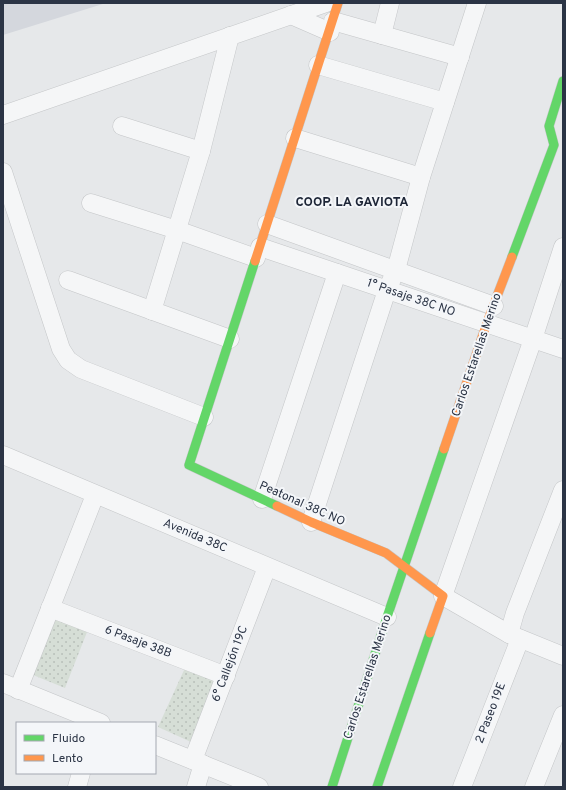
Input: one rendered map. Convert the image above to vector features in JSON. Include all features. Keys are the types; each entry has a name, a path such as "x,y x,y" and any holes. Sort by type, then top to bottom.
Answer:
{"street":[{"path":"3,114 326,3"},
{"path":"3,172 61,349 68,360 81,369 204,417 338,3"},
{"path":"382,35 390,3"},
{"path":"311,522 387,290 396,270 421,177 477,3"},
{"path":"291,15 331,26 382,35 460,57"},
{"path":"152,311 201,151 230,36"},
{"path":"318,66 445,102"},
{"name":"Carlos Estarellas Merino","path":"332,787 387,617 486,324 494,306 555,134 563,81"},
{"path":"122,126 201,151"},
{"path":"555,134 563,140"},
{"path":"295,138 421,177"},
{"name":"1° Pasaje 38C NO","path":"91,203 177,230 337,273 563,349"},
{"name":"1° Pasaje 38C NO","path":"267,224 494,306"},
{"path":"377,787 533,339 563,247"},
{"path":"262,499 337,273"},
{"path":"68,280 230,339"},
{"name":"Peatonal 38C NO","path":"204,417 189,465 311,522 386,553 404,567"},
{"name":"Avenida 38C","path":"3,455 387,617"},
{"name":"2 Paseo 19E","path":"462,787 515,636 516,612 563,490"},
{"path":"95,495 50,608 11,686 97,722"},
{"name":"6° Callejón 19C","path":"196,787 198,762 226,676 267,567"},
{"path":"404,567 443,596 515,636 563,656"},
{"name":"6 Pasaje 38B","path":"50,608 226,676"},
{"path":"534,787 563,715"},
{"path":"156,745 259,787"},
{"path":"76,787 81,774"}],"shaded area":[{"path":"3,3 106,3 3,35"},
{"path":"57,615 89,627 65,688 33,675"},
{"path":"185,668 218,680 191,742 158,727"}],"traffic: fast":[{"path":"512,257 554,145 549,126 563,81"},
{"path":"255,261 189,465 277,506"},
{"path":"332,787 387,617 444,449"},
{"path":"377,787 430,633"}],"traffic: slow":[{"path":"255,261 338,3"},
{"path":"444,449 489,317 512,257"},
{"path":"277,506 311,522 386,553 443,596 430,633"}],"district":[{"name":"COOP. LA GAVIOTA","path":"352,203"}]}
